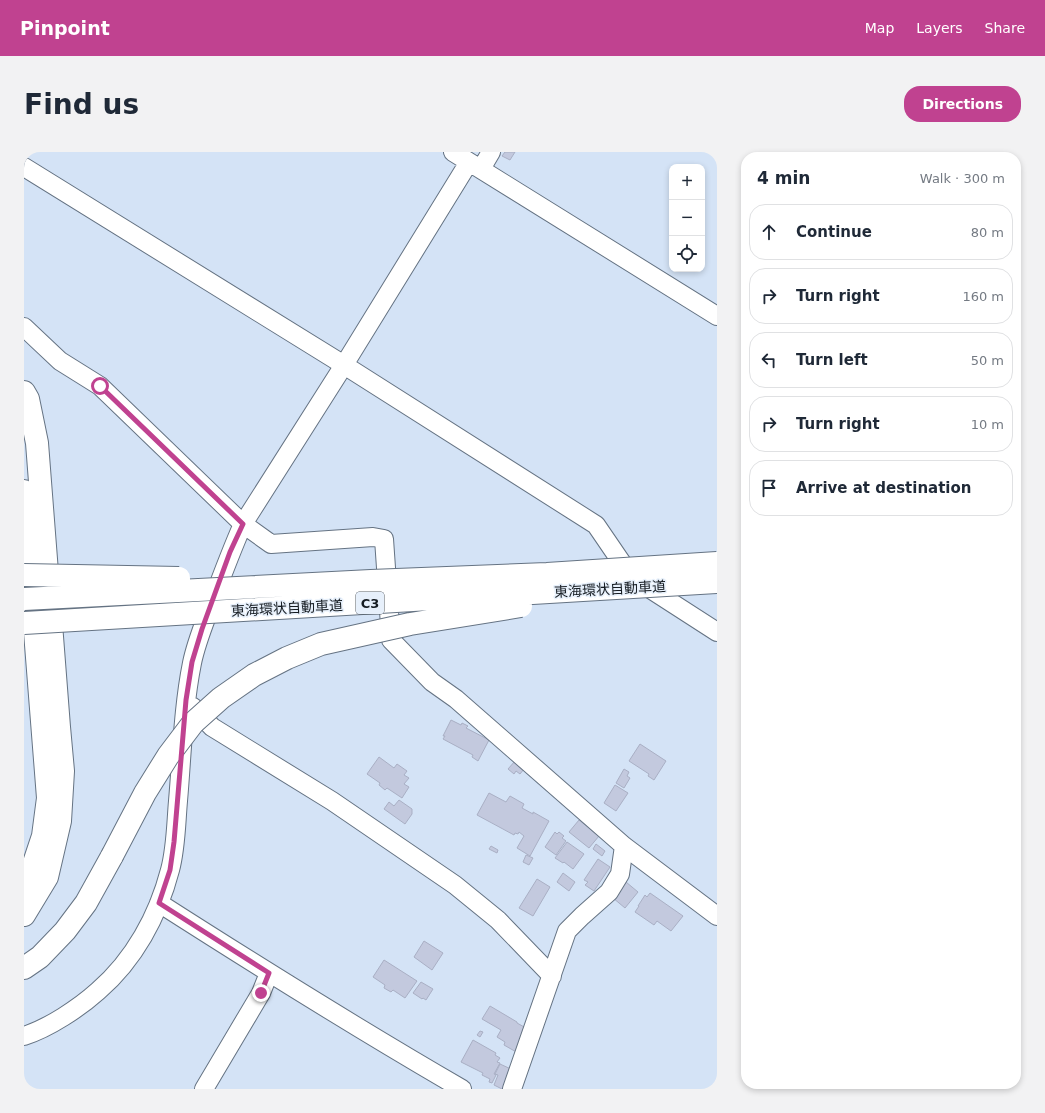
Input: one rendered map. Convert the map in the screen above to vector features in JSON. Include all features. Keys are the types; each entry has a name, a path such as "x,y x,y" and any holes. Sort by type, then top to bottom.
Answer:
{"highway":[{"path":"24,392 28,399 37,443 63,771 60,821 47,877 24,915"},
{"path":"24,491 48,798 43,836 30,875 24,883"},
{"name":"東海環状自動車道","path":"24,599 371,581 547,574 717,563"},
{"path":"24,575 371,581"},
{"name":"東海環状自動車道","path":"24,623 717,582"},
{"path":"24,968 40,957 65,931 86,903 145,793 168,756 193,723 221,698 254,675 287,658 321,644 410,624 639,587"}],"street":[{"path":"453,152 717,316"},
{"path":"24,1036 70,1013 90,999 126,962 140,941 159,903 170,870 174,842 186,700 192,662 202,629 230,552 243,524 344,365 475,166 491,152"},
{"path":"24,168 344,365 596,525 624,566 641,582 717,632"},
{"path":"24,327 60,361 100,386 243,524 271,544 373,537 384,539 391,640 432,682 456,699 624,846 717,916"},
{"path":"186,700 212,727 332,802 455,885 498,920 552,976"},
{"path":"512,1089 568,931 582,916 609,892 620,874 624,846"},
{"path":"159,903 269,973 462,1089"},
{"path":"204,1089 261,993 269,973"}],"building":[{"path":"505,152 515,152 510,160 502,156"},
{"path":"451,720 461,725 462,723 468,726 466,728 489,740 478,761 472,757 473,755 443,739"},
{"path":"640,744 666,761 654,780 648,776 649,774 629,761"},
{"path":"379,757 394,768 397,764 407,771 404,775 409,778 404,784 409,787 402,798 387,788 385,790 379,785 380,783 367,774"},
{"path":"515,761 524,769 520,774 516,771 514,774 508,769"},
{"path":"624,769 629,772 627,776 630,778 624,788 616,783"},
{"path":"615,785 628,793 616,811 604,803"},
{"path":"489,793 506,802 510,796 524,804 522,808 549,821 530,856 517,848 524,836 519,832 518,834 515,833 514,835 477,815"},
{"path":"399,800 412,809 412,814 405,824 384,809 389,802 394,806"},
{"path":"579,820 599,836 589,848 569,832"},
{"path":"555,832 557,834 559,832 564,836 562,838 566,841 556,855 545,847"},
{"path":"567,842 584,854 573,869 564,862 563,863 555,858"},
{"path":"596,844 605,851 602,856 593,849"},
{"path":"491,846 498,850 497,853 489,849"},
{"path":"526,855 533,858 529,865 523,862"},
{"path":"598,859 610,867 594,891 585,885 588,882 584,880"},
{"path":"563,873 575,882 569,891 557,882"},
{"path":"537,879 550,887 533,916 519,908"},
{"path":"626,882 638,892 625,908 613,898"},
{"path":"650,893 683,916 671,931 657,921 654,925 635,912 645,895 647,897"},
{"path":"424,941 443,953 432,970 414,957"},
{"path":"384,960 417,981 405,998 393,990 391,992 384,988 385,985 373,977"},
{"path":"421,982 433,989 426,1000 413,993"},
{"path":"490,1006 526,1028 518,1053 504,1045 505,1042 497,1037 501,1030 482,1019"},
{"path":"480,1031 483,1032 480,1037 477,1035"},
{"path":"473,1040 496,1053 495,1055 500,1058 497,1062 500,1063 494,1074 496,1075 492,1083 489,1082 490,1079 482,1075 483,1073 461,1062"},
{"path":"500,1064 513,1070 505,1089 494,1085 498,1075 495,1074"}],"route":[{"path":"100,386 243,524 230,552 202,629 192,662 186,700 174,842 170,870 159,903 269,973 261,993"}]}
